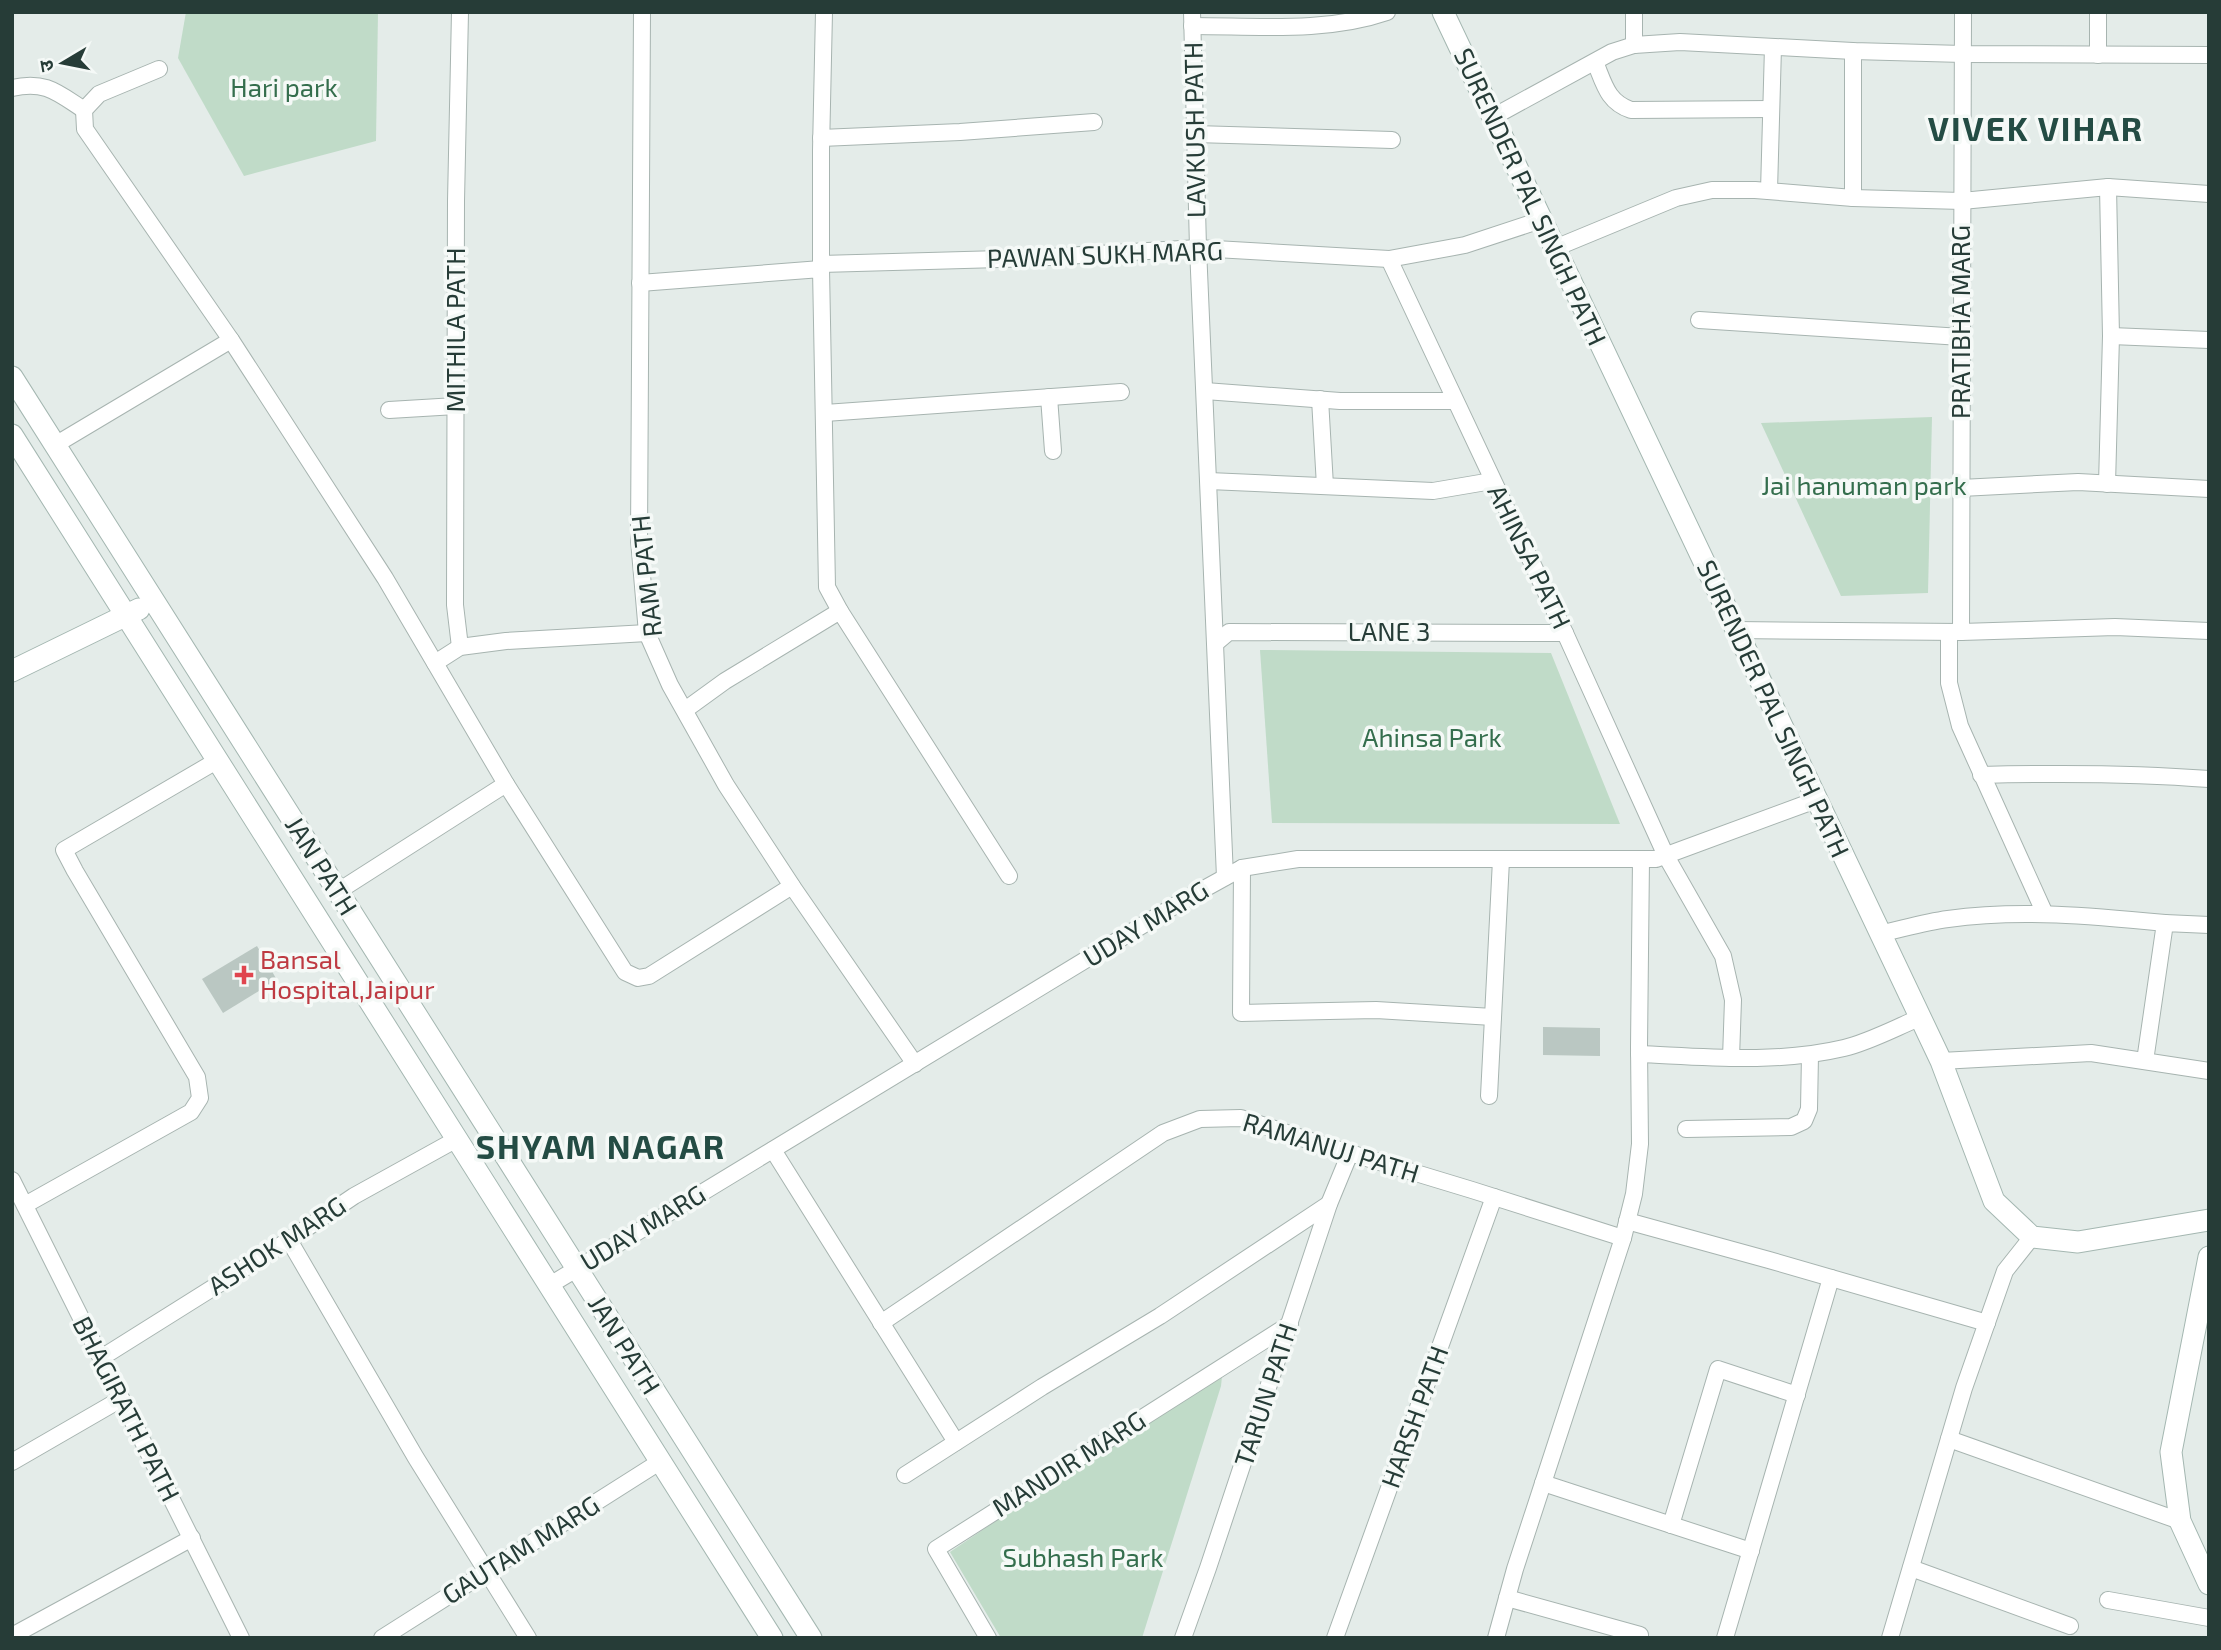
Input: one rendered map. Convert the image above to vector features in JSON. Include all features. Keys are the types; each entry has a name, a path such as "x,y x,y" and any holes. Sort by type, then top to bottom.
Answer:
{"street":[{"name":"MITHILA PATH","path":"460,12 456,201 455,605 460,647"},
{"name":"RAM PATH","path":"642,12 639,540 647,633 670,685 726,785 915,1064"},
{"path":"824,12 821,266 827,587 1009,876"},
{"path":"1192,19 1322,26 1387,12"},
{"name":"SURENDER PAL SINGH PATH","path":"1443,12 1941,1061 1994,1200 2032,1237"},
{"path":"1634,12 1634,45"},
{"name":"PRATIBHA MARG","path":"1963,12 1961,488 1955,632 1949,683 1959,726 2045,914"},
{"path":"2098,12 2098,55"},
{"name":"LAVKUSH PATH","path":"1192,19 1198,248 1225,877"},
{"path":"1493,117 1612,52 1634,45 1680,42 1963,54 2209,55"},
{"path":"1769,191 1773,47"},
{"path":"1853,51 1853,198"},
{"path":"1595,62 1609,95 1620,106 1631,110 1771,109"},
{"path":"159,69 99,94 85,110 85,129 231,340 385,578 506,784 625,972 638,978 649,976 792,886"},
{"path":"12,88 23,85 47,87 85,110"},
{"path":"821,138 960,132 1094,122"},
{"path":"1195,134 1392,141"},
{"path":"2107,484 2111,336 2108,187"},
{"path":"1555,248 1676,198 1712,190 1962,201 2108,187 2209,194"},
{"name":"PAWAN SUKH MARG","path":"640,283 821,266 1198,248 1389,259 1465,246 1541,220"},
{"name":"AHINSA PATH","path":"1389,259 1565,633 1666,856 1723,956 1732,1000 1731,1058"},
{"path":"1699,320 1961,337"},
{"path":"2111,336 2209,340"},
{"path":"55,445 231,340"},
{"name":"JAN PATH","path":"12,377 811,1638"},
{"path":"1205,391 1340,401 1455,401"},
{"path":"825,413 1121,392"},
{"path":"1049,397 1054,451"},
{"path":"1320,399 1325,486"},
{"path":"389,410 456,406"},
{"name":"JAN PATH","path":"12,435 772,1638"},
{"path":"1209,481 1433,491 1492,481"},
{"path":"1961,488 2078,482 2209,489"},
{"path":"12,671 154,601"},
{"path":"685,710 725,681 840,611"},
{"path":"1735,630 1955,632 2115,627 2209,631"},
{"name":"LANE 3","path":"1216,643 1229,632 1565,633"},
{"path":"435,663 460,647 506,641 647,633"},
{"path":"25,1205 191,1112 200,1098 197,1077 75,871 57,853 218,760"},
{"path":"1981,775 2074,772 2209,779"},
{"path":"337,892 506,784"},
{"name":"UDAY MARG","path":"550,1285 1242,868 1298,859 1656,859 1816,800"},
{"path":"1496,1638 1543,1483 1623,1238 1634,1194 1640,1144 1641,859"},
{"path":"1489,1096 1501,860"},
{"path":"1242,868 1241,1013 1376,1010 1493,1017"},
{"path":"1880,934 1947,919 2045,914 2209,925"},
{"path":"2145,1061 2165,923"},
{"path":"1639,1054 1768,1059 1810,1055 1847,1047 1919,1018"},
{"path":"1941,1061 2091,1053 2209,1071"},
{"path":"1686,1129 1791,1127 1804,1121 1809,1109 1810,1055"},
{"name":"RAMANUJ PATH","path":"881,1323 1163,1133 1200,1119 1241,1118 1623,1238"},
{"name":"ASHOK MARG","path":"101,1358 354,1196 457,1139"},
{"path":"773,1150 956,1442"},
{"name":"TARUN PATH","path":"1183,1638 1329,1204 1350,1153"},
{"name":"BHAGIRATH PATH","path":"12,1180 241,1638"},
{"name":"HARSH PATH","path":"1335,1638 1494,1197"},
{"path":"905,1475 1160,1316 1329,1204"},
{"path":"1890,1638 1964,1388 2005,1271 2032,1237 2078,1242 2209,1220"},
{"path":"1627,1222 1987,1323"},
{"path":"289,1240 485,1572 528,1638"},
{"path":"2209,1257 2171,1452 2180,1521 2209,1584"},
{"path":"1725,1638 1831,1278"},
{"name":"MANDIR MARG","path":"988,1638 936,1549 1290,1324"},
{"path":"1671,1525 1718,1369 1797,1395"},
{"path":"12,1462 121,1399"},
{"path":"1949,1439 2180,1521"},
{"name":"GAUTAM MARG","path":"382,1638 661,1461"},
{"path":"1543,1483 1751,1551"},
{"path":"12,1636 192,1538"},
{"path":"1911,1568 2070,1626"},
{"path":"1507,1598 1640,1635"},
{"path":"2108,1600 2209,1618"}],"green space":[{"name":"Hari park","path":"186,12 378,12 376,141 244,176 178,58"},
{"name":"Jai hanuman park","path":"1932,417 1928,593 1841,596 1761,423"},
{"name":"Ahinsa Park","path":"1260,650 1551,653 1620,824 1272,823"},
{"name":"Subhash Park","path":"1223,1367 1221,1386 1142,1638 1001,1638 950,1552"}],"building":[{"path":"257,946 277,980 223,1013 202,979"},
{"path":"1543,1027 1600,1028 1600,1056 1543,1055"}],"place":[{"name":"Bansal Hospital,Jaipur","path":"244,975"}],"district":[{"name":"VIVEK VIHAR","path":"2036,129"},
{"name":"SHYAM NAGAR","path":"601,1147"}]}
